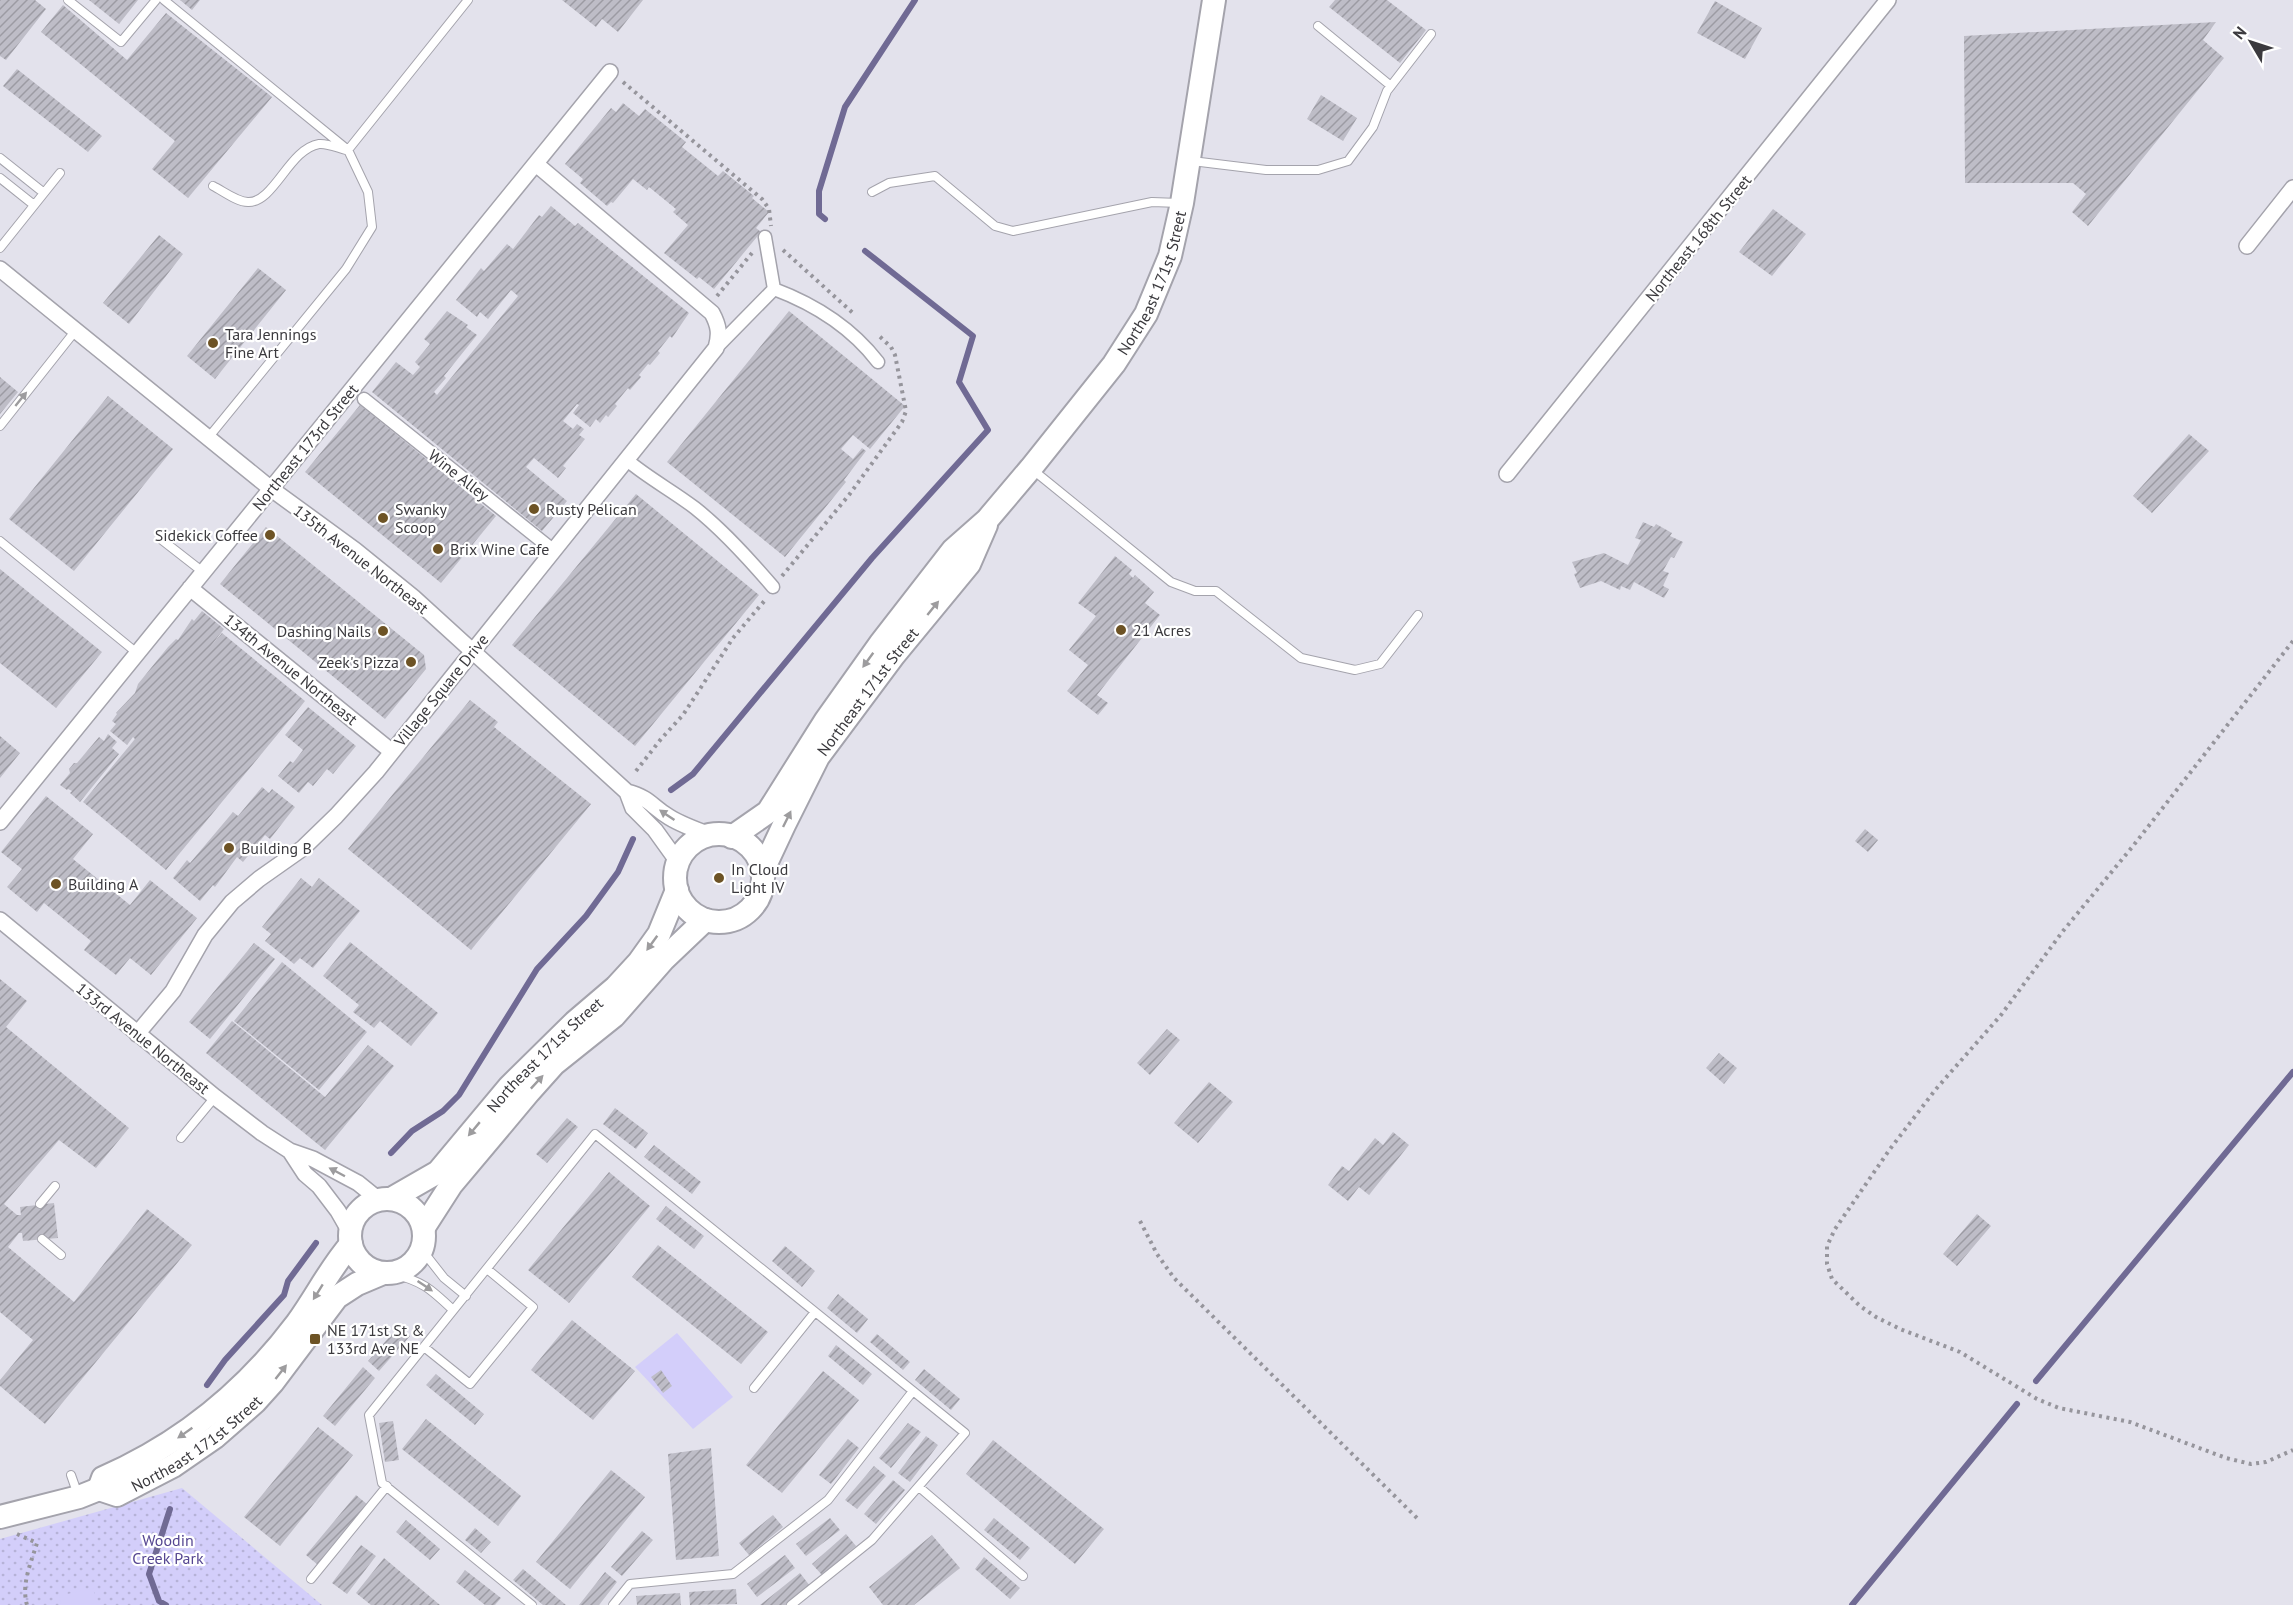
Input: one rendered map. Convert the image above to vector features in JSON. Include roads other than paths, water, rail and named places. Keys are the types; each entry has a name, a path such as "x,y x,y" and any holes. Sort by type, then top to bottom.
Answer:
{"main road":[{"name":"Northeast 171st Street","path":"721,836 768,812 826,720 880,644 953,550 987,520 1031,468 1114,364 1146,314 1170,256 1182,202 1215,0"},
{"name":"Northeast 171st Street","path":"762,872 818,757 894,655 969,564 987,520"},
{"path":"721,836 750,847 758,858 762,872 762,888 756,902 746,913 733,920 719,922 705,920 692,914 676,890 675,876 678,862 696,841 721,836"},
{"name":"Northeast 171st Street","path":"385,1199 438,1172 509,1087 575,1022 616,987 639,962 659,934 676,890"},
{"name":"Northeast 171st Street","path":"424,1227 451,1185 528,1092 554,1064 614,1016 664,959 705,920"},
{"path":"385,1199 402,1202 412,1208 424,1227 422,1250 409,1266 387,1273 372,1270 355,1255 351,1238 353,1221 369,1204 385,1199"},
{"name":"Northeast 171st Street","path":"89,1493 103,1478 164,1448 210,1415 234,1392 275,1351 296,1324 351,1238"},
{"name":"Northeast 171st Street","path":"89,1493 117,1495 173,1466 215,1437 255,1402 273,1382 337,1297 357,1284 387,1273"},
{"path":"0,1517 89,1493"}],"street":[{"name":"Northeast 168th Street","path":"1507,474 1888,0"},
{"name":"Northeast 173rd Street","path":"0,822 610,72"},
{"path":"536,165 712,313 718,325 719,336 716,348"},
{"path":"2247,246 2293,188"},
{"path":"768,235 774,289"},
{"name":"135th Avenue Northeast","path":"2,274 76,330 270,489 355,550 413,597 627,792 633,808 655,830 678,862"},
{"path":"716,348 774,289"},
{"path":"774,289 806,302 832,318 878,362"},
{"name":"Village Square Drive","path":"137,1034 172,991 205,934 232,902 259,879 303,848 376,772 716,348"},
{"name":"Wine Alley","path":"364,399 554,551"},
{"path":"627,460 703,516 734,543 773,587"},
{"name":"134th Avenue Northeast","path":"190,588 391,751"},
{"name":"135th Avenue Northeast","path":"627,792 642,796 667,816 721,836"},
{"name":"133rd Avenue Northeast","path":"0,920 215,1097 290,1151 313,1159 385,1199"},
{"name":"133rd Avenue Northeast","path":"290,1151 305,1174 319,1186 331,1203 351,1238"}],"lane":[{"path":"68,0 122,42 156,0"},
{"path":"164,0 348,150 368,192 372,227 346,269 208,438"},
{"path":"348,150 468,0"},
{"path":"1318,26 1391,86"},
{"path":"1189,161 1266,170 1318,170 1348,161 1373,127 1387,91 1431,34"},
{"path":"213,186 244,202 255,201 264,196 305,150 320,144 348,150"},
{"path":"0,158 44,193"},
{"path":"0,248 60,173"},
{"path":"872,192 889,183 935,176 995,226 1013,231 1152,202 1182,202"},
{"path":"0,178 34,205"},
{"path":"0,426 76,330"},
{"path":"1031,468 1171,582 1195,591 1216,591 1301,658 1355,670 1380,664 1418,615"},
{"path":"162,540 203,572"},
{"path":"0,541 138,653"},
{"path":"181,1138 215,1097"},
{"path":"532,1605 382,1483 369,1415 595,1134 965,1433 872,1540 791,1605"},
{"path":"40,1204 55,1186"},
{"path":"42,1239 61,1255"},
{"path":"422,1250 444,1278 465,1296"},
{"path":"424,1347 470,1384 533,1307 487,1269"},
{"path":"387,1273 415,1279 433,1291 453,1310"},
{"path":"754,1388 815,1312"},
{"path":"613,1605 630,1584 733,1574 828,1500 913,1391"},
{"path":"71,1475 89,1493"},
{"path":"311,1579 387,1486"},
{"path":"919,1487 1023,1576"}],"waterway":[{"path":"825,219 819,214 819,191 845,107 915,0"},
{"path":"671,790 693,774 872,558 988,430 959,382 973,336 865,251"},
{"path":"391,1153 412,1131 443,1111 459,1095 537,969 586,916 618,872 633,839"},
{"path":"2036,1381 2293,1072"},
{"path":"207,1385 225,1360 284,1295 288,1281 316,1243"},
{"path":"1852,1605 2017,1404"},
{"path":"166,1605 159,1601 149,1574 170,1509"}],"place":[{"name":"Tara Jennings Fine Art","path":"213,343"},
{"name":"Rusty Pelican","path":"534,509"},
{"name":"Swanky Scoop","path":"383,518"},
{"name":"Sidekick Coffee","path":"270,535"},
{"name":"Brix Wine Cafe","path":"438,549"},
{"name":"21 Acres","path":"1121,630"},
{"name":"Dashing Nails","path":"383,631"},
{"name":"Zeek's Pizza","path":"411,662"},
{"name":"Building B","path":"229,848"},
{"name":"In Cloud Light IV","path":"719,878"},
{"name":"Building A","path":"56,884"},
{"name":"NE 171st St & 133rd Ave NE","path":"315,1339"}],"park label":[{"name":"Woodin Creek Park","path":"168,1549"}]}
